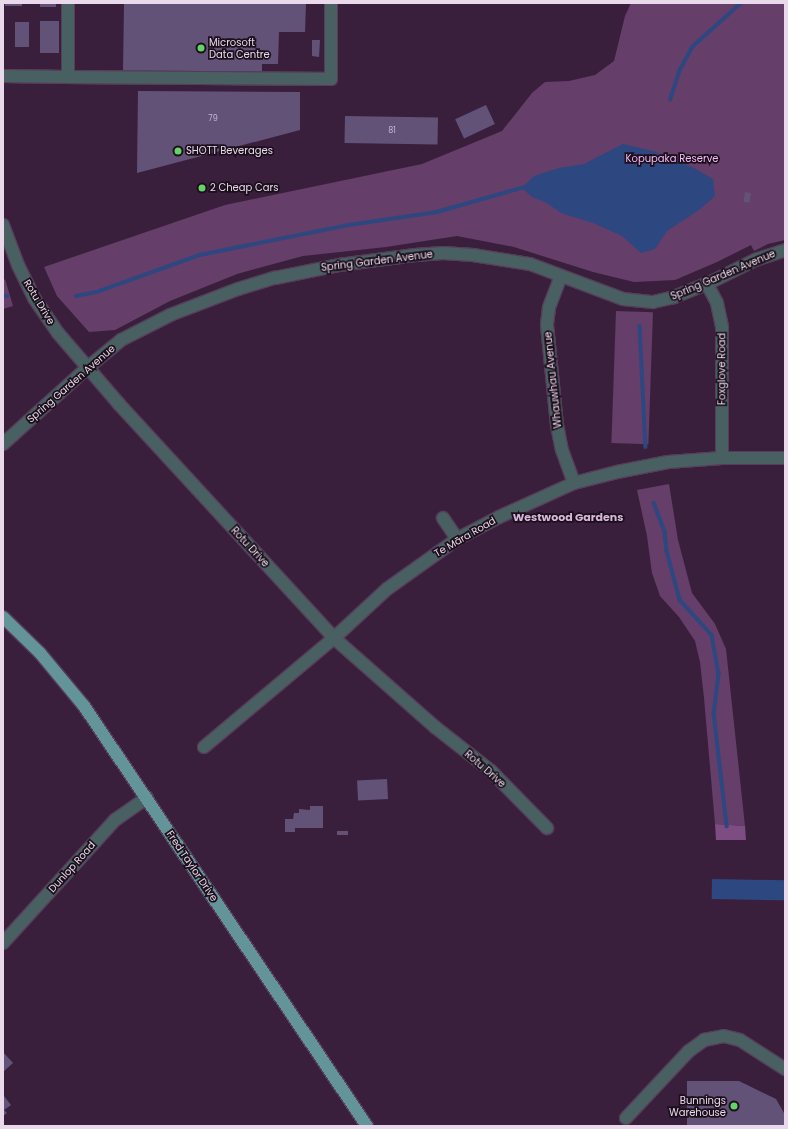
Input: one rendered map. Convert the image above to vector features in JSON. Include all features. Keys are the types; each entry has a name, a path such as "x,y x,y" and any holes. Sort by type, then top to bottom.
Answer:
{"main road":[{"name":"Fred Taylor Drive","path":"3,617 40,653 84,706 366,1126"}],"street":[{"path":"68,3 68,77"},
{"path":"3,76 331,79 332,3"},
{"name":"Rotu Drive","path":"3,225 6,245 34,298 58,333 119,404 334,638 435,727 491,772 547,828"},
{"name":"Spring Garden Avenue","path":"3,444 87,368 121,340 170,315 238,289 275,278 307,271 415,255 443,253 496,257 530,264 623,299 653,302 674,297 707,284 755,260 785,250"},
{"name":"Whauwhau Avenue","path":"561,276 549,308 547,325 557,425 562,450 574,483"},
{"name":"Foxglove Road","path":"707,284 717,303 722,327 722,458"},
{"name":"Te Māra Road","path":"204,747 334,638 387,589 457,539 499,517 574,483 617,472 668,462 722,458 785,458"},
{"path":"443,518 457,539"},
{"name":"Dunlop Road","path":"3,943 115,820 147,798"},
{"path":"626,1118 689,1051 704,1040 724,1036 740,1040 785,1069"}],"green space":[{"name":"Kopupaka Reserve","path":"631,3 785,3 785,240 768,244 754,251 751,245 717,262 675,280 634,282 593,272 514,247 457,236 386,247 303,256 237,274 170,301 115,330 89,332 57,296 44,267 225,205 422,164 502,131 532,93 545,82 569,81 595,75 614,61 625,16"},
{"path":"5,279 13,306 3,309 3,281"},
{"path":"616,311 653,312 648,444 611,443"},
{"path":"669,484 678,540 692,593 715,624 726,649 745,826 715,824 704,698 700,662 695,641 679,617 660,596 652,573 647,536 637,490"}],"shaded area":[{"path":"715,824 745,826 746,840 716,840"}],"water":[{"path":"623,144 653,151 694,168 713,179 715,196 699,210 667,231 655,249 641,253 622,236 593,223 561,213 547,203 532,197 522,188 534,176 559,168 584,164"},
{"path":"712,879 785,880 785,900 712,899"}],"building":[{"path":"5,3 22,3 22,6 5,6"},
{"path":"40,3 56,3 56,7 40,7"},
{"name":"Microsoft Data Centre","path":"124,3 306,3 305,32 279,32 278,64 262,64 262,74 123,71"},
{"path":"40,21 59,21 59,53 40,53"},
{"path":"15,22 29,22 29,47 15,47"},
{"path":"312,40 320,40 319,57 312,56"},
{"name":"SHOTT Beverages","path":"138,91 300,92 300,130 137,173"},
{"path":"486,105 495,124 464,138 455,119"},
{"path":"345,116 438,118 438,145 345,143"},
{"path":"745,192 751,193 749,203 743,202"},
{"path":"387,779 388,799 358,801 357,781"},
{"path":"310,806 323,806 323,828 295,828 295,832 285,832 285,819 293,819 294,813 299,813 299,809 310,810"},
{"path":"337,831 348,831 348,835 337,835"},
{"path":"3,1052 13,1063 3,1072"},
{"name":"Bunnings Warehouse","path":"687,1081 739,1081 776,1099 784,1113 784,1126 687,1126"},
{"path":"4,1096 11,1105 4,1110 7,1113 3,1116"}],"waterway":[{"path":"670,100 680,70 692,47 741,3"},
{"path":"76,296 97,292 200,255 349,225 437,212 525,187"},
{"path":"640,326 646,447"},
{"path":"654,503 665,532 667,551 680,600 712,635 719,674 714,713 727,826"}],"place":[{"name":"Microsoft Data Centre","path":"201,48"},
{"name":"SHOTT Beverages","path":"178,151"},
{"name":"2 Cheap Cars","path":"202,188"},
{"name":"Bunnings Warehouse","path":"734,1106"}],"district":[{"name":"Westwood Gardens","path":"568,517"}]}
